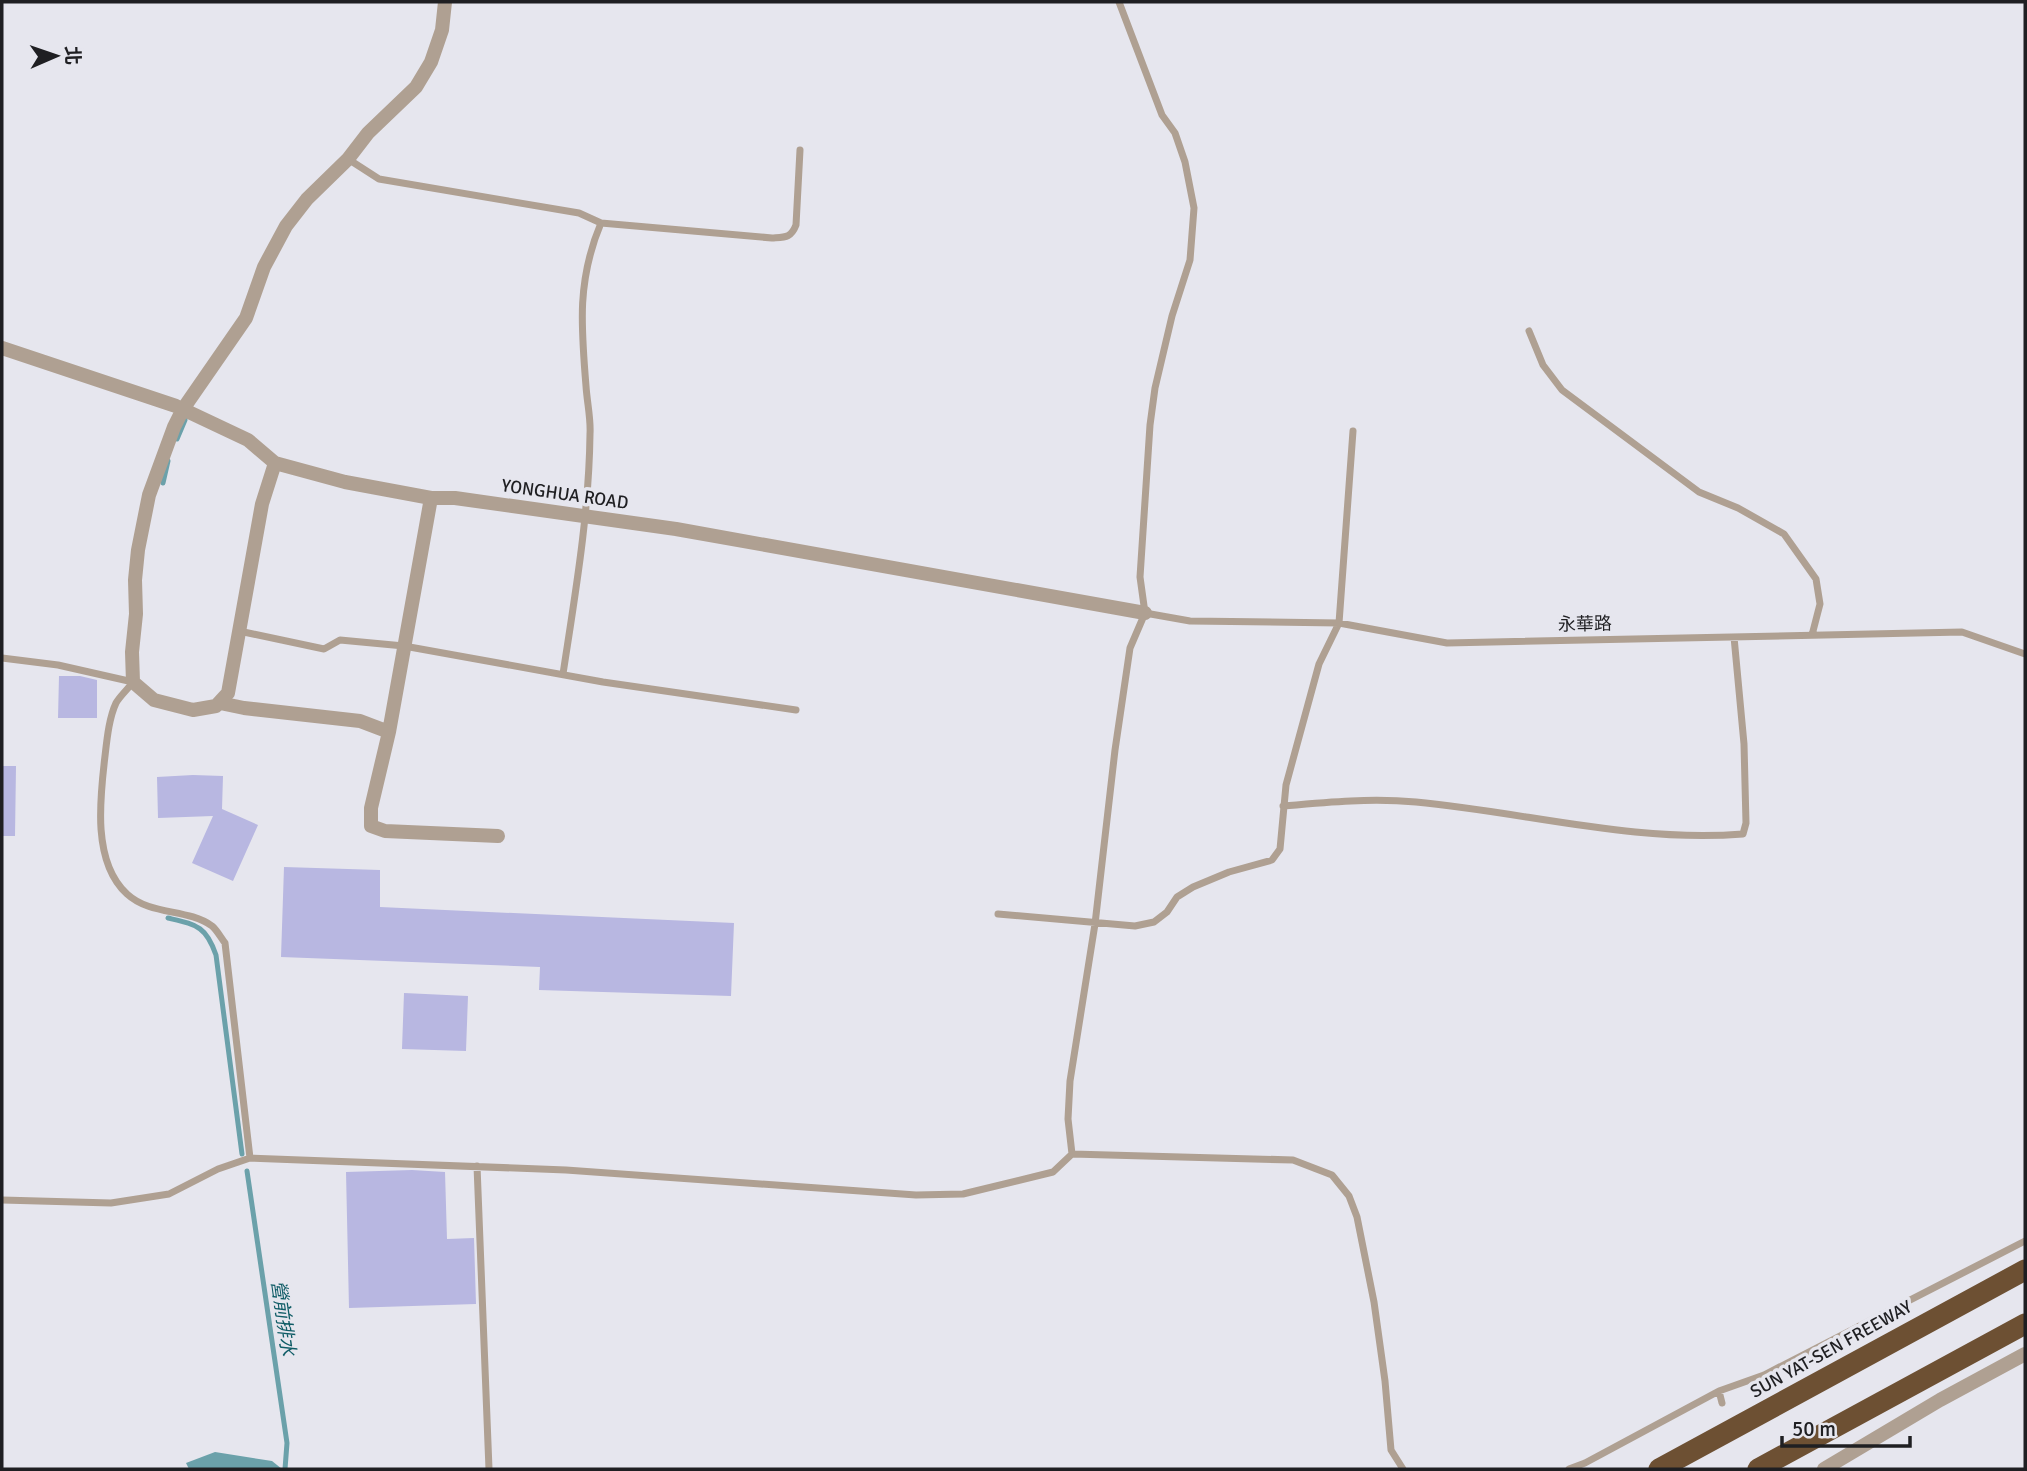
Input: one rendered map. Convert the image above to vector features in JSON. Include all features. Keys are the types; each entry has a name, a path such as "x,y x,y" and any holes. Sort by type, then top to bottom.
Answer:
{"highway":[{"name":"SUN YAT-SEN FREEWAY","path":"1659,1469 2025,1270"},
{"path":"1758,1469 2025,1324"}],"street":[{"path":"275,463 262,504 228,693 216,706 193,710 154,700 133,682 131,652 136,614 138,550 149,495 163,452 183,410 246,318 264,267 286,226 307,199 348,159 368,133 416,87 426,71 442,30 445,2"},
{"name":"YONGHUA ROAD","path":"2,348 183,410 248,440 275,463 345,482 431,498 455,498 690,532 1145,612"},
{"path":"431,498 389,732 371,807 371,826 385,831 498,836"},
{"path":"220,703 360,720 389,732"},
{"path":"1824,1469 1940,1400 2025,1354"}],"lane":[{"path":"1072,1154 1068,1119 1070,1081 1094,924 1130,648 1145,612 1140,577 1150,425 1155,388 1172,316 1190,260 1194,208 1185,162 1174,133 1162,115 1119,2"},
{"path":"348,159 379,179 579,213 601,223 772,237 793,234 796,225 800,150"},
{"path":"563,674 586,516 590,432 582,306 587,259 601,223"},
{"path":"1529,331 1543,365 1562,390 1699,492 1738,508 1784,534 1816,579 1821,604 1812,635"},
{"path":"998,914 1135,926 1154,922 1167,912 1177,897 1193,887 1229,872 1272,860 1280,849 1286,785 1319,664 1339,623 1353,431"},
{"name":"永華路","path":"1145,612 1190,621 1339,623 1447,643 1962,632 2025,654"},
{"path":"238,631 324,649 340,640 404,646 603,682 796,709"},
{"path":"1283,806 1350,800 1416,802 1569,825 1668,836 1743,834 1746,823 1744,744 1734,637"},
{"path":"2,658 58,665 133,682 116,704 107,738 99,819 105,850 115,880 128,895 151,908 191,917 213,926 225,943 250,1158"},
{"path":"2,1200 111,1203 169,1194 250,1158 566,1170 916,1195 963,1194 1053,1172 1072,1154 1293,1160 1332,1175 1349,1196 1357,1217 1374,1302 1391,1450 1403,1469"},
{"path":"477,1166 489,1469"},
{"path":"1569,1469 1719,1391 1764,1375 2025,1241"},
{"path":"1719,1391 1721,1403"}],"water":[{"path":"215,1452 272,1461 282,1469 189,1469 186,1463"}],"building":[{"path":"59,676 80,676 97,680 97,718 58,718"},
{"path":"2,766 16,766 15,836 2,836"},
{"path":"223,776 222,809 258,825 233,881 192,863 213,816 158,818 157,777"},
{"path":"284,867 380,870 380,907 734,923 731,996 539,990 540,967 281,957"},
{"path":"404,993 468,996 466,1051 402,1049"},
{"path":"346,1172 445,1172 447,1239 474,1238 476,1304 349,1308"}],"waterway":[{"name":"營前排水","path":"177,439 185,420"},
{"name":"營前排水","path":"163,483 168,461"},
{"name":"營前排水","path":"168,918 199,928 208,938 216,955 242,1154"},
{"name":"營前排水","path":"247,1171 287,1443 285,1469"}]}
